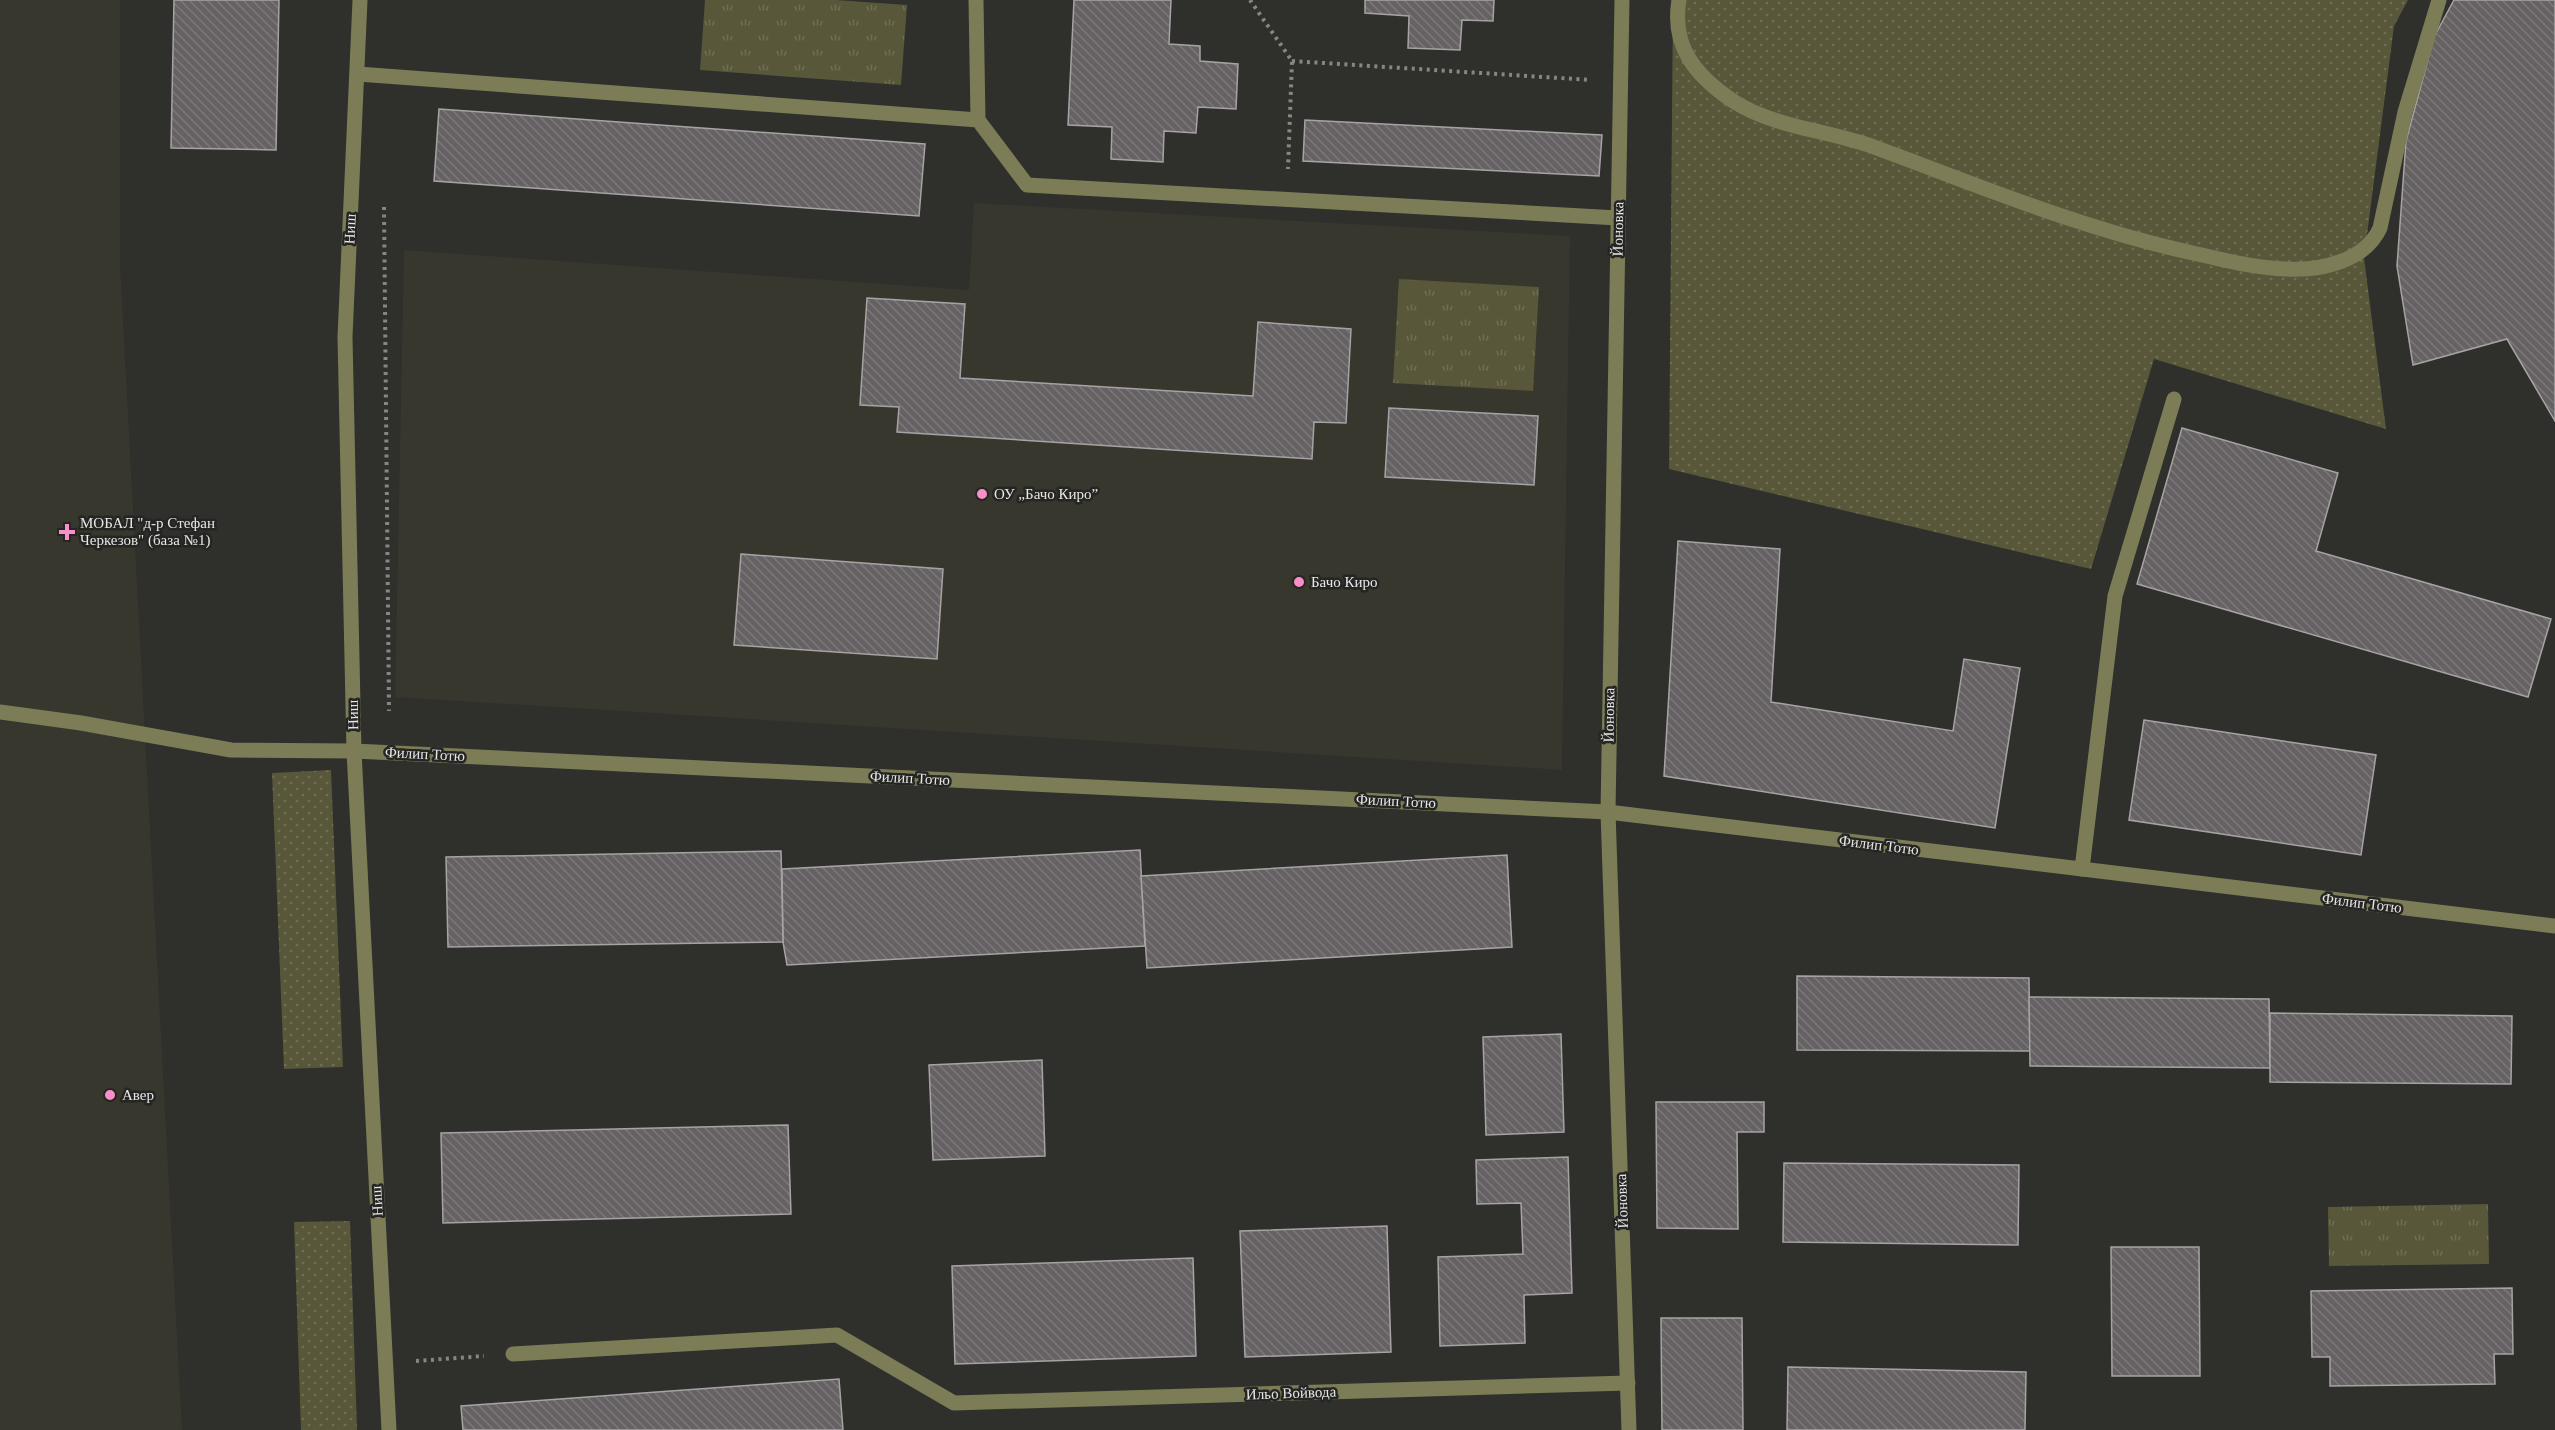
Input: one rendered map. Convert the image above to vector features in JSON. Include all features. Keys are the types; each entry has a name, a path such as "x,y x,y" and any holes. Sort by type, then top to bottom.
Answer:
{"street":[{"name":"Ниш","path":"360,0 345,337 354,751 389,1430"},
{"path":"976,0 978,120 1027,185 1618,218"},
{"name":"Йоновка","path":"1622,0 1608,812 1629,1430"},
{"path":"1679,0 1679,35 1683,52 1717,89 1761,116 1872,146 1974,186 2132,239 2229,261 2287,269 2326,266 2344,260 2374,242 2380,228 2405,112 2439,0"},
{"path":"357,74 978,120"},
{"path":"2082,869 2115,596 2174,399"},
{"name":"Филип Тотю","path":"0,712 81,723 231,750 354,751 1608,812 2555,926"},
{"name":"Ильо Войвода","path":"513,1354 837,1335 954,1403 1628,1383"}],"path":[{"path":"1250,0 1292,61 1287,199"},
{"path":"1292,61 1621,82"},
{"path":"384,199 389,711"},
{"path":"386,1362 513,1354"}],"shaded area":[{"name":"МОБАЛ \"д-р Стефан Черкезов\" (база №1)","path":"0,0 120,0 120,264 182,1430 0,1430"},
{"name":"ОУ „Бачо Киро”","path":"974,203 1570,236 1562,770 395,697 404,250 969,290"}],"green space":[{"path":"705,0 836,0 907,5 901,85 700,70"},
{"path":"1673,0 2408,0 2394,26 2364,258 2386,429 2154,359 2091,569 1669,469"},
{"path":"1399,279 1539,287 1533,391 1393,383"},
{"path":"331,770 343,1067 284,1069 272,773"},
{"path":"2488,1204 2489,1264 2329,1266 2328,1207"},
{"path":"350,1221 357,1430 301,1430 294,1222"}],"building":[{"path":"174,0 279,0 276,150 171,148"},
{"path":"1074,0 1171,0 1169,44 1200,46 1200,61 1238,64 1236,109 1198,107 1196,133 1164,131 1163,162 1111,159 1112,127 1068,125"},
{"path":"1365,0 1494,0 1493,21 1462,20 1460,50 1408,48 1409,16 1365,13"},
{"path":"2454,0 2555,0 2555,421 2507,339 2413,365 2397,266 2406,141 2434,37"},
{"path":"439,109 925,144 919,216 434,181"},
{"path":"1305,120 1602,135 1599,176 1303,161"},
{"path":"867,298 965,304 960,378 1253,396 1258,322 1351,329 1346,423 1314,422 1312,459 897,432 899,407 860,405"},
{"path":"1389,408 1538,416 1534,485 1385,477"},
{"path":"2182,428 2338,473 2316,551 2551,619 2528,697 2137,584"},
{"path":"1678,541 1780,549 1771,702 1953,731 1964,659 2020,668 1995,828 1664,776"},
{"path":"741,554 943,569 937,659 734,645"},
{"path":"2144,720 2376,755 2361,855 2129,820"},
{"path":"1140,850 1145,946 787,965 783,942 782,869"},
{"path":"781,851 783,942 448,947 446,857"},
{"path":"1507,855 1512,947 1147,968 1141,876"},
{"path":"1797,976 2029,978 2030,1051 1797,1050"},
{"path":"2029,997 2269,999 2270,1068 2030,1066"},
{"path":"2270,1013 2512,1016 2511,1084 2270,1082"},
{"path":"1561,1034 1564,1132 1486,1135 1483,1037"},
{"path":"1042,1060 1045,1156 933,1160 929,1065"},
{"path":"1656,1102 1764,1102 1764,1132 1737,1132 1738,1229 1657,1228"},
{"path":"788,1125 791,1214 443,1223 441,1133"},
{"path":"1568,1157 1572,1293 1524,1295 1525,1343 1440,1346 1438,1257 1523,1254 1521,1203 1477,1204 1476,1160"},
{"path":"1784,1163 2019,1165 2018,1245 1783,1242"},
{"path":"1387,1226 1391,1352 1245,1357 1240,1231"},
{"path":"2111,1247 2199,1247 2200,1376 2112,1376"},
{"path":"1193,1258 1196,1356 955,1364 952,1266"},
{"path":"2512,1288 2513,1354 2494,1354 2495,1384 2330,1386 2330,1357 2312,1357 2311,1291"},
{"path":"1661,1318 1742,1318 1743,1430 1662,1430"},
{"path":"1788,1367 2026,1372 2025,1430 1787,1430"},
{"path":"839,1379 843,1430 463,1430 461,1406"}],"place":[{"name":"ОУ „Бачо Киро”","path":"982,494"},
{"name":"МОБАЛ \"д-р Стефан Черкезов\" (база №1)","path":"67,532"},
{"name":"Бачо Киро","path":"1299,582"},
{"name":"Авер","path":"110,1095"}]}
